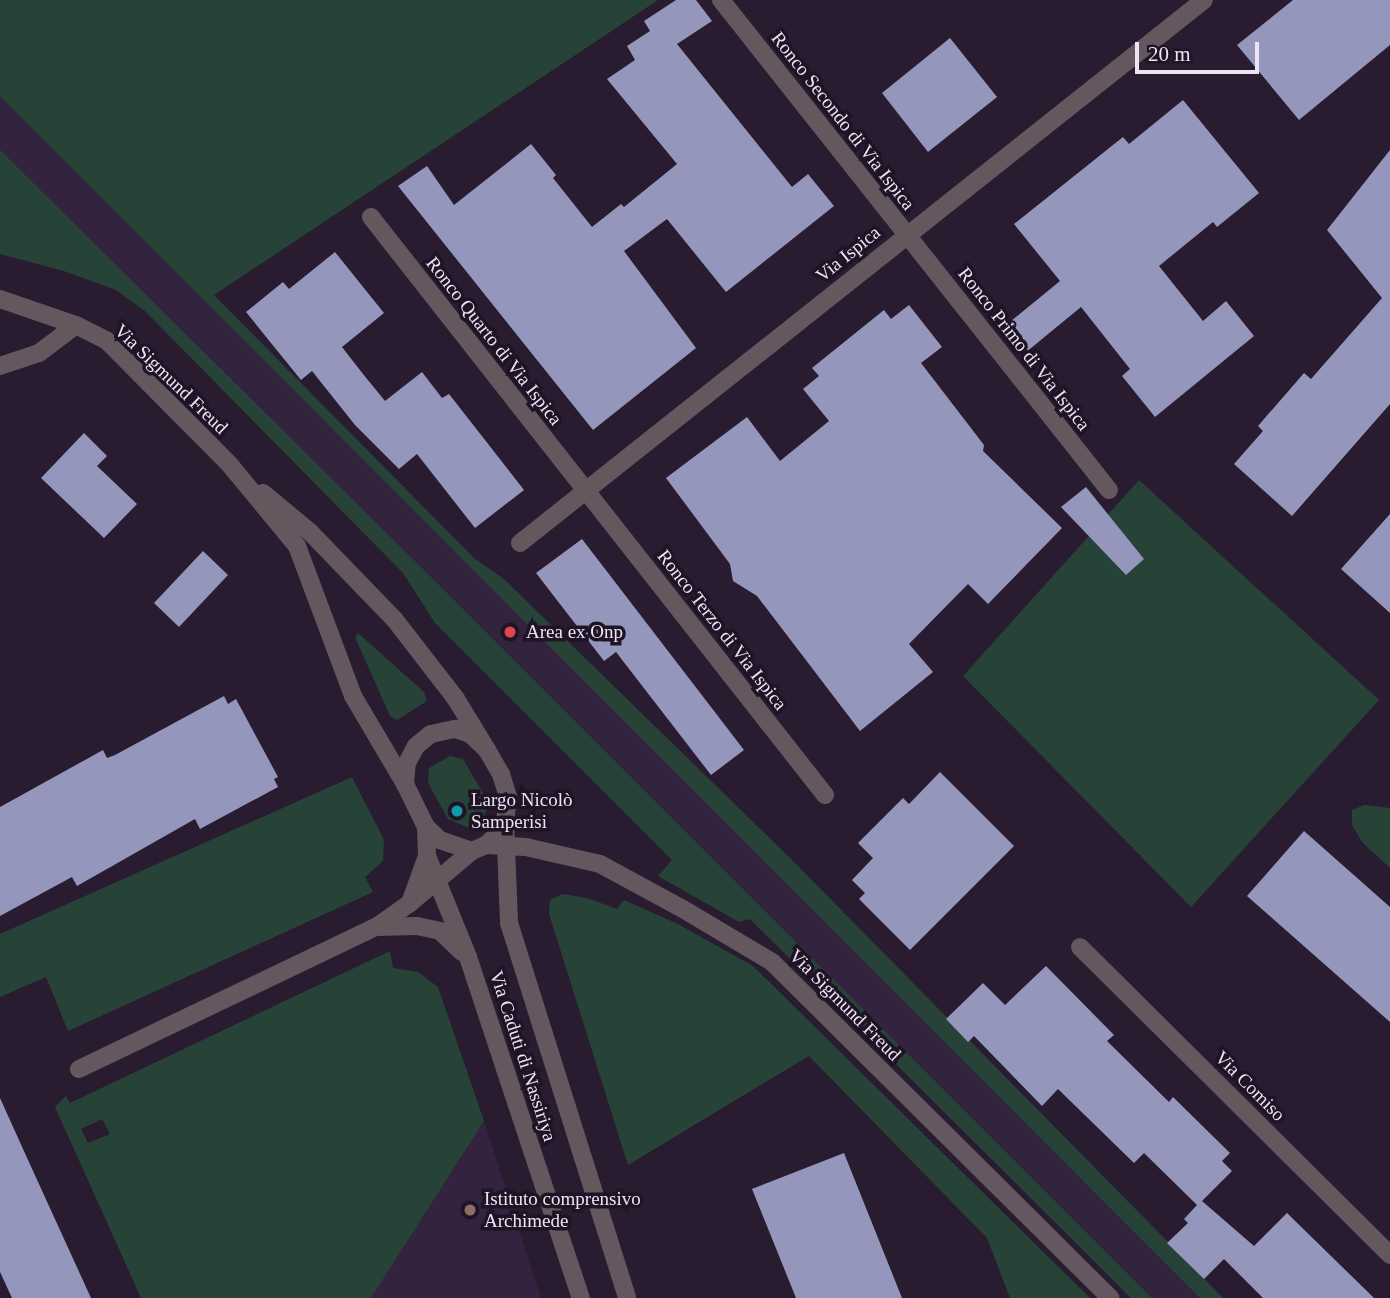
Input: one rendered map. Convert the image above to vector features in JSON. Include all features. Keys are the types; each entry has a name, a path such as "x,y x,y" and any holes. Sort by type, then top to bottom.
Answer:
{"street":[{"name":"Ronco Secondo di Via Ispica","path":"721,0 907,235"},
{"name":"Via Ispica","path":"520,544 1204,0"},
{"name":"Ronco Quarto di Via Ispica","path":"370,216 585,491"},
{"name":"Ronco Primo di Via Ispica","path":"907,235 1109,490"},
{"name":"Via Sigmund Freud","path":"0,299 76,325 107,341 230,466"},
{"path":"0,366 39,352 76,325"},
{"path":"79,1069 376,926 410,904 479,848 505,822 508,797 501,774 456,699 395,620 310,532 230,466"},
{"path":"230,466 297,546 353,696 405,784 426,827 440,840 479,848"},
{"name":"Ronco Terzo di Via Ispica","path":"585,491 825,795"},
{"path":"405,784 407,764 416,746 431,734 455,729 471,734 487,750"},
{"name":"Via Caduti di Nassiriya","path":"505,822 509,923 627,1298"},
{"name":"Via Caduti di Nassiriya","path":"426,827 427,856 468,957 581,1298"},
{"name":"Via Sigmund Freud","path":"479,848 506,846 600,864 772,962 1111,1298"},
{"path":"410,904 427,856"},
{"path":"376,926 417,926 440,931 468,957"},
{"name":"Via Comiso","path":"1080,947 1390,1255"}],"shaded area":[{"name":"Area ex Onp","path":"0,0 658,0 214,295 474,558 505,580 792,860 1223,1298 1131,1298 145,311 116,290 64,271 0,254"},
{"name":"Istituto comprensivo Archimede","path":"484,1121 541,1298 371,1298"}],"green space":[{"name":"Area ex Onp","path":"0,0 658,0 214,295 474,558 505,580 792,860 1223,1298 1200,1298 0,96"},
{"path":"0,150 1152,1298 1131,1298 750,919 739,922 658,876 672,860 435,623 403,573 145,311 116,290 64,271 0,254"},
{"path":"1139,480 1379,700 1191,907 963,676"},
{"path":"358,633 424,692 427,701 397,720 390,716 355,637"},
{"path":"450,756 463,759 484,795 487,809 482,819 469,828 448,819 428,783 429,768"},
{"path":"352,777 384,840 383,861 365,877 373,892 68,1031 46,977 0,997 0,934"},
{"path":"1364,805 1390,808 1390,868 1362,842 1352,825 1352,810"},
{"path":"562,894 587,898 617,909 624,900 678,924 753,966 1090,1298 1010,1298 987,1238 809,1056 628,1165 549,914 550,900"},
{"path":"390,951 393,968 418,972 438,987 484,1121 371,1298 141,1298 55,1107 66,1096 70,1103","holes":["102,1119 110,1134 88,1143 81,1129"]}],"building":[{"path":"676,0 696,0 712,21 677,44 792,187 808,174 834,206 726,292 667,219 624,251 696,348 593,430 398,186 427,166 454,205 531,144 556,175 553,178 592,227 621,204 624,207 677,164 607,79 635,60 627,46 650,31 644,21"},
{"path":"1293,0 1390,0 1390,45 1299,120 1237,45"},
{"path":"950,38 997,97 928,152 882,93"},
{"path":"1183,100 1259,193 1217,227 1213,222 1159,266 1203,321 1226,301 1254,336 1155,417 1122,376 1130,369 1081,307 1025,353 1005,326 1060,281 1014,224 1123,137 1129,144"},
{"path":"1390,150 1390,404 1292,516 1234,464 1263,431 1258,426 1304,373 1311,379 1382,298 1327,230"},
{"path":"335,252 384,313 342,347 363,374 385,401 422,372 442,398 449,394 524,490 475,528 417,454 399,469 355,425 312,371 301,380 246,312 283,282 289,289"},
{"path":"909,305 942,347 921,363 984,445 983,451 1062,528 988,604 968,584 909,644 933,672 860,731 757,596 733,581 730,564 666,478 747,417 780,461 829,421 803,389 819,376 812,368 884,310 891,319"},
{"path":"84,433 107,456 97,466 137,504 104,538 41,478"},
{"path":"1086,487 1144,559 1126,575 1061,507"},
{"path":"1390,514 1390,613 1341,569"},
{"path":"582,539 744,750 711,775 616,652 604,661 536,573"},
{"path":"203,551 228,575 179,627 154,603"},
{"path":"224,696 228,704 236,699 278,777 274,779 278,787 200,829 195,819 77,886 72,877 0,916 0,807 103,750 107,758 115,755"},
{"path":"940,772 1014,846 910,950 859,899 865,893 852,880 873,858 858,843 903,798 909,804"},
{"path":"1304,831 1390,907 1390,1022 1247,896"},
{"path":"1046,966 1114,1035 1107,1041 1169,1102 1173,1097 1230,1153 1222,1161 1232,1171 1202,1201 1254,1246 1287,1213 1374,1298 1263,1298 1224,1259 1204,1279 1167,1243 1188,1223 1184,1219 1197,1205 1144,1153 1134,1163 1058,1089 1042,1106 974,1036 968,1042 946,1019 983,983 1005,1005"},
{"path":"0,1098 91,1298 12,1298 0,1272"},
{"path":"844,1153 902,1298 796,1298 752,1189"}],"place":[{"name":"Area ex Onp","path":"510,632"},
{"name":"Largo Nicolò Samperisi","path":"457,811"},
{"name":"Istituto comprensivo Archimede","path":"470,1210"}]}
